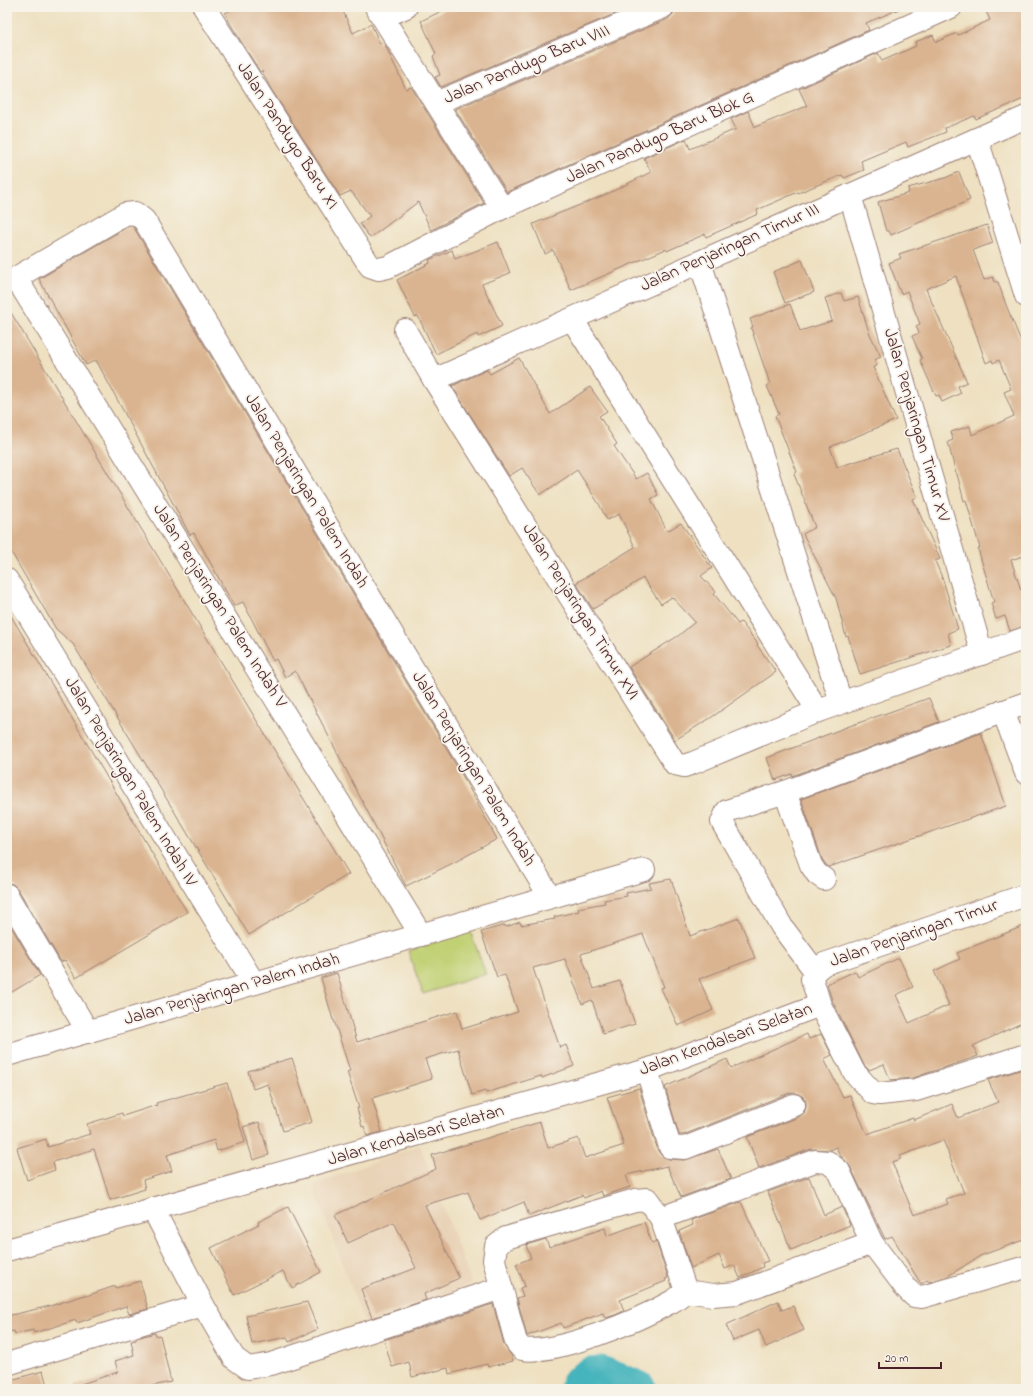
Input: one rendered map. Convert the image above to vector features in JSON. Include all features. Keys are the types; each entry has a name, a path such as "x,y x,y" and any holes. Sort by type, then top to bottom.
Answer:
{"street":[{"name":"Jalan Pandugo Baru XI","path":"204,7 370,266"},
{"path":"406,7 380,12 502,208"},
{"name":"Jalan Pandugo Baru VIII","path":"436,103 663,7"},
{"name":"Jalan Pandugo Baru Blok G","path":"370,266 379,269 388,267 502,208 951,7"},
{"name":"Jalan Penjaringan Timur III","path":"434,380 1026,117"},
{"path":"978,139 1026,296"},
{"name":"Jalan Penjaringan Timur XV","path":"850,196 982,654"},
{"name":"Jalan Penjaringan Palem Indah","path":"12,280 126,214 135,213 144,220 550,898"},
{"path":"700,262 841,702"},
{"name":"Jalan Penjaringan Palem Indah V","path":"12,280 421,935"},
{"path":"572,319 818,711"},
{"name":"Jalan Penjaringan Timur XVI","path":"405,330 434,380 675,764 684,766 692,764 841,702 1026,638"},
{"name":"Jalan Penjaringan Palem Indah IV","path":"7,580 254,983"},
{"path":"815,971 782,927 722,822 727,811 785,792 1026,703"},
{"path":"1003,712 1026,773"},
{"path":"785,792 811,865 817,874 824,880"},
{"name":"Jalan Penjaringan Palem Indah","path":"7,1055 644,870"},
{"path":"7,895 88,1032"},
{"name":"Jalan Penjaringan Timur","path":"1026,895 824,964 815,971 812,979 820,1005 854,1072 873,1093 880,1094 916,1090 1026,1055"},
{"name":"Jalan Kendalsari Selatan","path":"7,1250 407,1139 647,1070 820,1005"},
{"path":"647,1070 670,1147 685,1148 794,1105"},
{"path":"661,1218 815,1162 828,1162 839,1171 872,1244 914,1296 922,1297 1026,1267"},
{"path":"686,1291 661,1218 648,1199 635,1200 506,1238 496,1246 494,1260 516,1342 522,1349 529,1350 558,1346 610,1330 672,1302 686,1291 713,1295 737,1293 872,1244"},
{"path":"153,1209 204,1306 234,1358 248,1368 271,1364 501,1288"},
{"path":"7,1364 204,1306"}],"shaded area":[{"path":"420,1145 472,1284 365,1325 313,1185"}],"green space":[{"path":"470,931 486,974 423,994 408,951"}],"building":[{"path":"238,7 341,7 353,33 371,24 380,44 383,42 385,45 406,89 411,87 484,203 431,230 418,202 370,238 360,224 370,216 351,191 340,196 271,89 262,71 260,72 231,25 225,13"},
{"path":"450,7 631,7 441,87 435,77 440,75 433,56 436,54 421,21"},
{"path":"675,7 904,7 866,23 869,30 507,192 455,109 668,19 673,14"},
{"path":"984,7 1026,7 1026,98 976,119 974,116 945,128 946,132 908,147 906,142 861,161 864,170 844,178 842,175 798,192 757,210 758,214 706,237 705,234 667,251 666,249 571,290 553,250 545,254 533,224 607,194 651,172 644,158 686,139 690,149 736,129 731,119 748,111 755,127 807,106 799,89 878,53 882,61 916,46 915,42 933,35 936,42 957,33 958,35 990,20"},
{"path":"959,172 970,200 891,235 889,231 886,231 878,202 909,193 908,188 945,178"},
{"path":"987,225 993,243 973,250 984,280 993,277 995,282 998,282 1026,353 1026,555 1011,560 1021,590 1026,588 1026,626 1010,631 1005,616 996,619 991,603 994,602 978,549 980,548 966,500 964,501 948,442 953,440 951,432 970,426 972,435 1014,416 1004,392 1011,389 999,360 993,363 992,360 986,363 956,276 926,289 967,382 958,386 961,393 942,402 939,395 936,396 920,360 922,359 912,336 919,333 916,326 920,324 907,291 901,294 889,263 901,258 899,254"},
{"path":"129,226 134,228 462,775 497,839 406,886 295,671 285,677 276,659 273,661 243,602 234,606 194,533 190,535 96,360 86,365 39,279"},
{"path":"498,242 510,273 482,284 502,326 478,337 477,334 436,354 418,316 415,317 397,280 430,263 429,260 452,250 455,259"},
{"path":"802,260 814,292 785,303 773,272"},
{"path":"841,293 844,301 858,297 869,332 881,357 874,360 877,366 873,367 896,420 830,447 837,467 897,449 917,497 913,499 940,559 935,561 943,580 958,629 948,633 951,645 860,674 848,636 846,637 836,598 803,534 815,527 794,474 797,472 775,416 779,414 767,386 770,384 751,328 753,327 750,319 790,304 800,331 832,321 825,298"},
{"path":"7,306 349,874 249,935 73,644 56,629 7,545"},
{"path":"519,358 550,414 590,387 607,411 599,416 617,444 614,446 636,479 647,473 658,495 651,499 667,531 681,523 712,568 701,576 716,592 714,594 738,624 741,622 758,644 757,645 776,672 712,717 675,740 629,667 678,636 695,622 672,597 661,604 643,578 593,609 576,583 635,547 619,514 607,520 599,504 577,470 540,495 522,468 509,476 452,386 487,370 490,374"},
{"path":"7,609 187,912 76,978 65,960 61,962 18,889 13,884 7,883"},
{"path":"929,698 939,722 792,776 792,774 775,780 767,758 844,728"},
{"path":"981,733 1006,806 829,867 826,865 822,859 801,799"},
{"path":"671,879 690,936 739,918 755,958 699,979 713,1010 678,1026 661,988 664,987 643,934 581,954 594,989 620,981 635,1024 603,1034 592,1000 582,1004 565,959 533,968 560,1048 566,1045 574,1066 542,1078 541,1076 486,1093 485,1091 472,1095 458,1049 425,1059 432,1079 372,1098 382,1132 367,1136 364,1126 362,1127 357,1108 359,1108 347,1072 350,1071 321,978 337,973 357,1042 457,1011 462,1029 518,1012 505,975 497,977 481,932 505,925 506,927 520,922 521,925 555,919 554,917 579,911 578,908 605,903 604,900 627,896 626,893 651,888 649,883"},
{"path":"7,920 40,975 7,995"},
{"path":"1026,925 1026,1021 973,1046 978,1056 913,1078 890,1080 884,1064 869,1070 864,1065 832,1000 827,984 855,971 858,977 899,958 913,987 896,995 909,1023 949,1005 934,971 960,959 957,953"},
{"path":"807,1034 809,1039 821,1034 832,1055 824,1059 843,1097 850,1095 867,1134 913,1118 914,1120 952,1104 958,1118 998,1102 988,1080 1026,1068 1026,1239 980,1256 948,1276 929,1282 927,1280 921,1284 892,1236 885,1239 850,1166 840,1155 836,1147 829,1150 811,1149 759,1168 747,1137 799,1117 804,1113 806,1107 806,1101 802,1096 796,1093 789,1093 683,1135 679,1135 665,1087 727,1059 731,1068","holes":["943,1140 964,1193 946,1199 948,1204 914,1215 892,1162 901,1159 900,1156"]},
{"path":"292,1058 312,1122 283,1131 268,1084 253,1089 248,1071"},
{"path":"227,1083 245,1142 217,1151 214,1140 167,1155 172,1171 143,1180 145,1189 110,1200 94,1149 53,1162 55,1170 27,1180 17,1148 46,1139 48,1147 90,1134 87,1124 122,1113 123,1116 157,1105 156,1103"},
{"path":"639,1088 658,1151 662,1156 669,1159 684,1160 718,1149 731,1179 681,1197 667,1166 626,1175 630,1187 603,1196 601,1191 584,1198 582,1195 529,1216 524,1202 480,1220 468,1192 425,1205 459,1278 424,1294 426,1300 372,1318 361,1289 416,1268 394,1222 348,1243 335,1215 436,1169 432,1155 540,1122 548,1148 578,1138 585,1158 624,1145 607,1097"},
{"path":"259,1122 269,1155 253,1160 243,1127"},
{"path":"809,1177 824,1215 842,1207 850,1225 791,1250 768,1192"},
{"path":"741,1202 768,1261 762,1263 763,1267 740,1278 734,1265 725,1269 719,1255 691,1268 679,1231 693,1225 691,1220"},
{"path":"288,1207 321,1272 292,1288 283,1271 234,1295 211,1248 259,1224 258,1222"},
{"path":"644,1222 652,1243 656,1241 668,1278 665,1279 666,1281 620,1300 624,1311 615,1315 605,1318 603,1313 563,1328 561,1323 527,1336 517,1298 523,1296 520,1288 525,1286 516,1264 531,1258 526,1245 546,1239 549,1247 605,1228 607,1236"},
{"path":"140,1281 148,1309 129,1314 126,1306 77,1323 76,1320 34,1333 33,1330 15,1334 14,1331 7,1333 7,1316 50,1306 85,1295 86,1296 115,1286 116,1288"},
{"path":"778,1301 782,1310 793,1306 804,1330 766,1347 759,1330 733,1341 726,1325"},
{"path":"307,1302 318,1329 289,1342 287,1337 252,1344 246,1316"},
{"path":"493,1304 504,1345 513,1361 488,1367 487,1364 449,1374 448,1368 412,1377 409,1362 392,1367 384,1340"},
{"path":"155,1333 156,1336 160,1335 171,1382 138,1389 75,1389 75,1386 118,1372 115,1361 134,1355 131,1341 136,1340 136,1338"},
{"path":"43,1371 48,1389 7,1389 7,1381"}],"waterway":[{"path":"578,1389 579,1385 586,1378 591,1375 600,1374 638,1389"}]}
